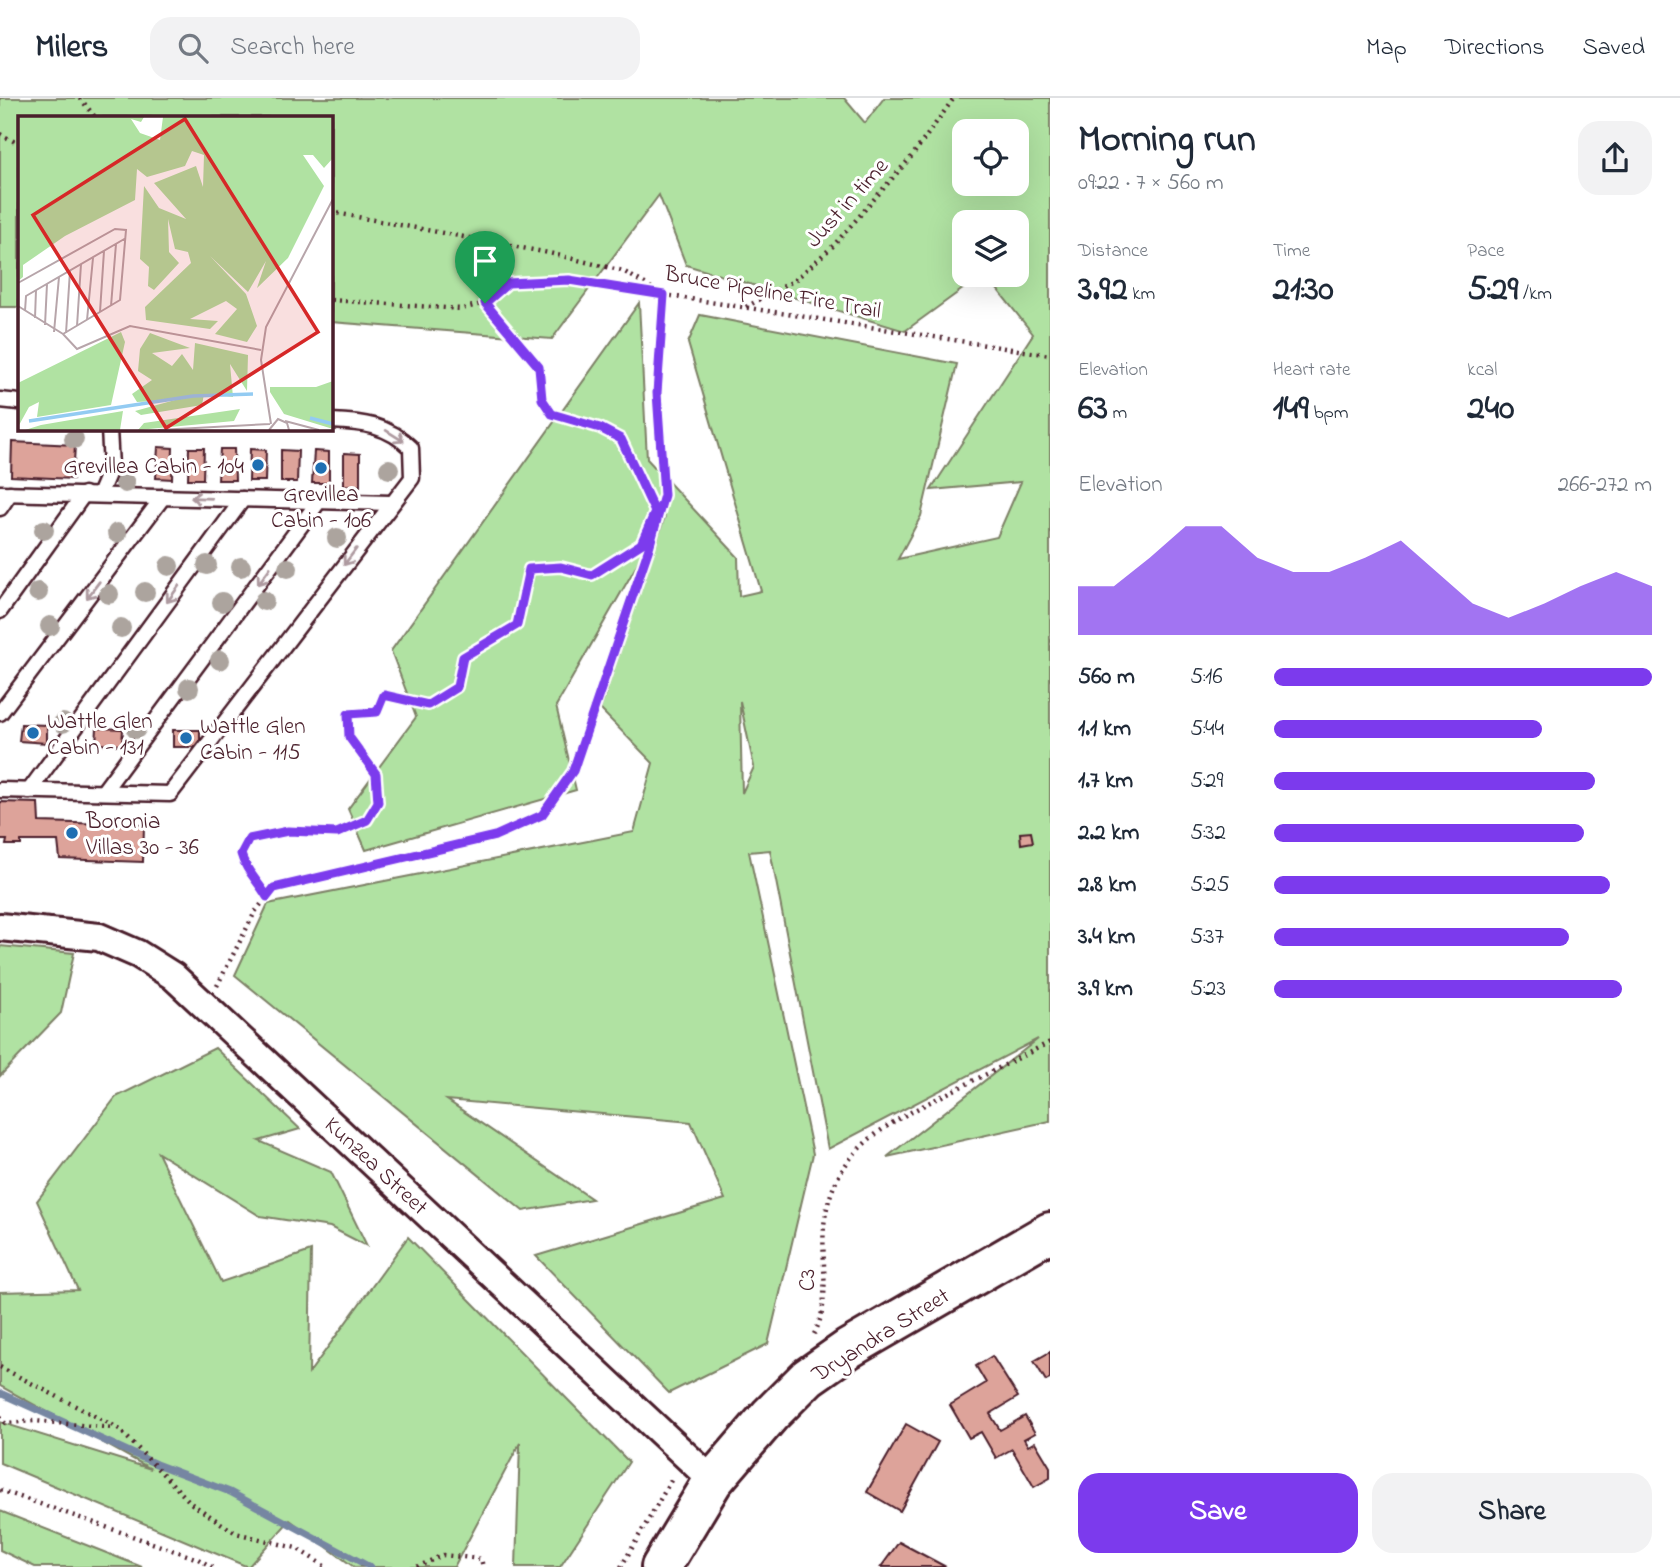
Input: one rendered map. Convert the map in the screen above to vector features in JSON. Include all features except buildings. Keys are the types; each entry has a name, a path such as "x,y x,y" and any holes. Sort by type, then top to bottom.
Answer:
{"street":[{"name":"Kunzea Street","path":"0,927 99,937 138,954 173,976 700,1469"},
{"name":"Dryandra Street","path":"661,1567 700,1469 770,1415 808,1377 848,1349 1050,1232"}],"lane":[{"path":"0,400 18,402"},
{"path":"0,790 170,794 391,503 405,491 412,478 411,448 397,434 362,422 332,421"},
{"path":"99,495 111,467 109,430"},
{"path":"0,508 5,493 391,503"},
{"path":"0,611 84,494"},
{"path":"0,713 163,497"},
{"path":"29,791 243,499"},
{"path":"103,792 319,501"}],"path":[{"path":"80,98 94,116"},
{"name":"Just in time","path":"745,307 795,280 833,246 912,156 954,98"},
{"path":"0,134 18,143"},
{"name":"Bruce Pipeline Fire Trail","path":"332,212 549,253 623,271 664,295 1050,355"},
{"path":"207,1006 255,912 274,888 495,836 542,815 573,771 649,548 664,495 657,393 664,295 557,280 508,283 485,303 461,309 332,300"},
{"path":"267,897 257,877 244,864 241,854 249,839 288,831 337,833 367,820 378,802 376,774 349,737 348,714 377,712 384,695 428,705 457,687 463,657 517,625 529,569 561,567 592,575 641,544 655,512 621,439 600,428 552,414 542,399 539,367 485,303"},
{"name":"C3","path":"811,1339 823,1307 825,1220 829,1200 842,1172 860,1147 892,1122 1050,1042"},
{"path":"0,1367 118,1428 203,1511 236,1533 296,1548 326,1567"},
{"path":"0,1416 5,1423 34,1421 118,1428"},
{"path":"621,1567 671,1479 700,1469"},
{"path":"0,1490 212,1567"},
{"path":"417,1567 443,1555 481,1559 483,1567"}],"green space":[{"path":"0,98 844,98 865,123 884,98 1050,98 1050,1121 887,1157 1038,1039 828,1149 770,850 749,852 813,1154 768,1344 669,1393 536,1256 725,1199 691,1122 447,1100 592,1199 523,1211 235,975 268,904 634,832 653,763 600,709 665,516 556,706 576,790 366,850 348,809 416,717 391,651 639,303 647,459 738,557 739,596 761,591 688,343 700,315 957,364 921,516 898,559 997,537 1021,482 931,490 1033,334 996,287 1029,287 1029,210 952,210 952,287 966,287 905,331 686,265 659,195 552,339 332,322 332,116 18,116 18,307 0,307","holes":["740,701 754,767 742,793 740,702"]},
{"path":"0,946 74,953 61,1013 0,1076"},
{"path":"215,1048 300,1129 259,1141 331,1172 367,1246 330,1227 260,1216 158,1153 221,1282 311,1251 309,1373 408,1237 629,1462 560,1567 516,1567 520,1443 454,1567 354,1567 290,1520 248,1567 0,1463 0,1422 151,1469 0,1386 0,1292 78,1290 37,1201 116,1097"},
{"path":"0,1511 142,1567 35,1567 0,1550"}],"waterway":[{"path":"0,1393 156,1464 230,1492 370,1567"}],"place":[{"name":"Grevillea Cabin - 104","path":"258,465"},
{"name":"Grevillea Cabin - 106","path":"321,468"},
{"name":"Wattle Glen Cabin - 131","path":"33,733"},
{"name":"Wattle Glen Cabin - 115","path":"186,738"},
{"name":"Boronia Villas 30 - 36","path":"72,833"}],"route":[{"path":"569,280 664,295 657,393 664,495 649,548 573,771 542,815 495,836 274,888 267,897 257,877 244,864 241,854 249,839 288,831 337,833 367,820 378,802 376,774 349,737 348,714 377,712 384,695 428,705 457,687 463,657 517,625 529,569 561,567 592,575 641,544 655,512 621,439 600,428 552,414 542,399 539,367 485,303 508,283 569,280"}]}
